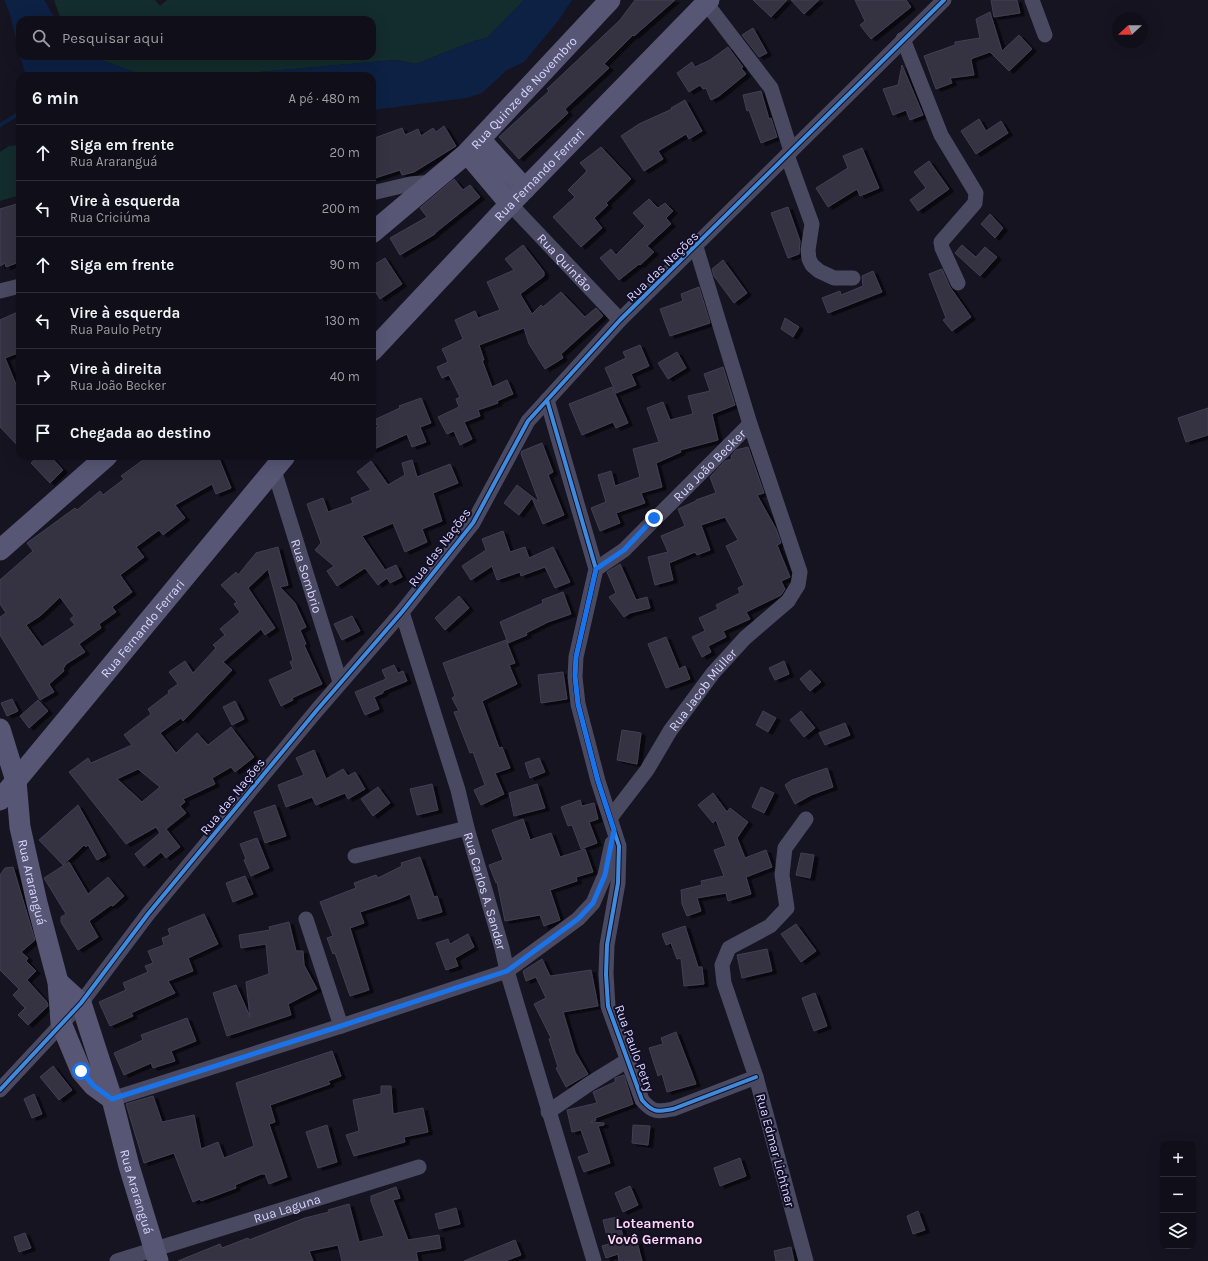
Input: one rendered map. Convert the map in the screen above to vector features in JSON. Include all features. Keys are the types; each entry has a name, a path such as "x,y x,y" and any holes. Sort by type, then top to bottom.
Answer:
{"main road":[{"name":"Rua Quinze de Novembro","path":"376,230 434,182 473,146 610,0"},
{"name":"Rua Fernando Ferrari","path":"376,346 505,197 707,2"},
{"path":"473,146 520,182"},
{"path":"473,146 505,197"},
{"path":"0,550 102,460"},
{"name":"Rua Fernando Ferrari","path":"0,800 280,463"},
{"name":"Rua Araranguá","path":"0,729 16,781 20,827 37,903 58,982 61,1023 81,1071 94,1086 112,1099"},
{"name":"Rua Araranguá","path":"58,982 81,1004 112,1099 129,1166 157,1255"}],"street":[{"name":"Rua das Nações","path":"0,1090 61,1023 81,1004 148,914 340,682 402,612 473,523 528,420 620,320 696,247 903,39 944,0"},
{"path":"1032,0 1045,35"},
{"path":"707,2 771,88 789,153 812,224 808,250 809,259 812,265 819,271 834,278 853,278"},
{"path":"903,39 941,135 976,193 975,203 941,242 942,248 958,282"},
{"path":"376,192 410,184 434,182"},
{"name":"Rua Quintão","path":"505,197 620,320"},
{"path":"696,247 750,424"},
{"path":"0,291 16,287"},
{"path":"547,400 596,569"},
{"name":"Rua João Becker","path":"596,569 624,550 750,424"},
{"name":"Rua Jacob Müller","path":"613,824 670,731 713,673 745,638 788,601 798,585 800,572 750,424"},
{"name":"Rua Sombrio","path":"280,463 340,682"},
{"name":"Rua Paulo Petry","path":"596,569 576,657 575,676 578,704 598,781 619,846 618,883 607,945 606,974 608,1006 642,1100 650,1109 659,1112 673,1109 756,1077"},
{"name":"Rua Carlos A. Sander","path":"402,612 458,790 467,828 502,948 507,971 548,1112 594,1261"},
{"name":"Rua Edmar Lichtner","path":"806,819 785,848 782,875 787,908 770,926 729,948 722,964 724,983 756,1077 806,1261"},
{"path":"112,1099 507,971 578,919 593,903 605,875 613,824"},
{"path":"355,856 467,828"},
{"path":"306,919 341,1026"},
{"path":"548,1112 628,1060"},
{"name":"Rua Laguna","path":"117,1261 157,1255 419,1167"}],"green space":[{"path":"54,0 155,0 160,6 167,0 524,0 487,38 474,41 416,64 395,60 259,72 133,72 102,60 376,60 376,16 60,16"},
{"path":"16,145 16,196 0,201 0,152 9,146"}],"water":[{"path":"4,0 44,0 54,16 16,16 16,39 9,11"},
{"path":"524,0 572,0 558,21 524,62 507,70 482,93 467,98 376,109 376,72 259,72 395,60 416,64 474,41 487,38"},
{"path":"21,60 102,60 133,72 25,72"}],"building":[{"path":"635,0 675,0 634,36 633,35 604,64 609,68 565,109 568,113 519,159 499,137 549,91 547,89 620,20"},
{"path":"753,0 787,0 771,17"},
{"path":"791,0 819,0 804,14"},
{"path":"855,0 906,0 911,7 871,39 860,25 865,21"},
{"path":"991,0 1017,0 1020,13 994,17"},
{"path":"990,12 1002,51 1019,35 1032,49 1009,71 990,52 973,58 971,60 974,75 950,78 952,83 936,89 924,56 955,45 955,42 980,38 976,19"},
{"path":"753,28 767,53 759,57 742,35"},
{"path":"728,47 743,67 741,68 746,74 719,96 711,100 706,88 703,89 700,85 689,92 677,73 692,62 695,67 710,60"},
{"path":"902,65 923,115 910,120 906,110 893,115 883,89 898,85"},
{"path":"761,91 769,119 771,118 777,137 761,143 749,110 747,111 743,95"},
{"path":"685,100 702,131 689,139 686,134 658,151 663,159 644,171 621,136 639,124 672,109 671,108"},
{"path":"979,119 986,131 1001,121 1008,133 976,154 961,131"},
{"path":"444,126 456,146 414,172 402,175 400,170 376,178 376,138 402,128 405,135 418,129 421,136 433,128 436,132"},
{"path":"601,147 631,179 606,203 608,205 594,218 602,228 581,247 553,217 575,197 568,190 587,171 580,163"},
{"path":"862,148 879,188 860,196 857,189 828,207 816,188 848,168 843,156"},
{"path":"929,161 949,189 918,211 910,200 926,188 914,172"},
{"path":"454,179 463,190 470,185 480,197 435,234 400,255 390,238 427,217 420,208"},
{"path":"649,199 658,208 665,203 673,211 666,218 671,224 647,246 654,252 640,265 639,264 619,280 600,258 611,249 616,255 645,226 633,213"},
{"path":"16,204 16,263 6,267 5,263 0,266 0,209"},
{"path":"788,207 800,241 799,254 788,258 771,213"},
{"path":"990,214 1003,228 995,238 981,224"},
{"path":"523,245 544,272 544,276 520,294 532,314 541,305 543,307 561,292 585,317 596,308 603,316 561,354 563,358 545,369 529,344 524,328 479,345 484,360 482,360 492,387 507,380 513,394 497,401 498,403 478,410 480,416 464,422 472,439 460,445 454,431 447,434 438,417 459,407 456,399 460,397 449,375 442,378 437,367 448,362 442,349 463,339 455,320 475,311 478,318 500,310 487,282 514,270 505,259"},
{"path":"962,245 976,257 985,247 997,257 980,276 955,253"},
{"path":"385,258 402,284 380,299 376,292 376,264"},
{"path":"723,260 747,293 734,303 714,276 712,269"},
{"path":"942,269 950,287 971,317 952,331 943,320 946,318 929,274"},
{"path":"873,271 882,292 828,313 822,298 840,291 841,295 863,286 862,276"},
{"path":"699,287 710,323 670,336 660,309 683,301 681,294"},
{"path":"16,313 16,354 5,358 16,385 16,444 0,427 0,320"},
{"path":"785,318 799,327 793,337 781,329"},
{"path":"640,345 649,366 631,374 636,385 616,393 605,368 626,358 623,352"},
{"path":"677,352 686,368 668,379 658,363"},
{"path":"723,367 735,405 712,414 718,440 680,450 681,452 656,463 662,487 641,493 645,503 616,513 620,523 600,531 591,508 606,502 598,475 611,471 615,486 640,477 633,449 659,442 647,408 663,402 670,420 693,414 688,396 710,391 704,374"},
{"path":"612,387 628,423 616,428 613,422 582,435 569,404"},
{"path":"421,398 431,423 420,427 426,442 412,447 407,434 376,448 376,428 378,427 376,419 400,408 399,406"},
{"path":"1208,408 1208,435 1186,442 1178,418"},
{"path":"542,443 553,472 548,475 564,515 543,524 532,498 519,515 504,503 517,485 539,502 521,454 522,451"},
{"path":"748,447 764,493 757,495 776,529 781,543 777,545 790,577 781,581 785,589 781,595 746,612 750,619 723,631 726,637 708,646 711,652 702,657 692,637 705,631 699,618 718,609 716,605 740,593 738,588 744,585 726,546 738,540 725,517 701,525 710,550 697,555 695,552 669,563 673,580 655,585 648,557 668,552 661,536 685,526 678,509 696,500 716,493 710,477 725,461 732,459 731,456 736,450"},
{"path":"34,460 54,460 63,470 50,483 31,463"},
{"path":"143,460 220,460 231,488 216,494 212,484 175,505 185,518 163,535 159,530 136,547 144,557 120,575 132,592 112,607 116,612 99,624 101,628 79,644 85,652 66,664 63,669 64,671 49,684 54,692 40,700 0,635 0,617 6,613 0,604 0,580 33,551 27,543 75,508 77,510 100,491 103,495 124,479 121,476","holes":["60,597 74,616 70,619 75,625 42,647 26,625 40,616"]},
{"path":"412,460 417,477 450,464 458,483 433,493 442,521 422,529 427,542 405,552 393,523 362,536 385,570 396,565 402,577 390,583 387,578 378,585 365,568 337,586 327,571 334,566 315,550 321,543 307,504 323,498 328,512 353,503 351,498 371,490 357,472 371,461 388,485 405,475 402,463"},
{"path":"503,531 510,552 525,547 529,558 553,547 570,582 555,588 545,567 521,576 520,572 497,580 492,566 471,580 462,566 486,550 482,539"},
{"path":"278,547 288,585 280,587 295,603 306,627 300,630 306,644 304,645 322,684 292,698 293,700 281,706 269,680 293,669 290,662 293,660 268,569 248,588 275,628 265,635 261,629 223,662 232,670 183,721 181,718 160,733 176,753 197,733 208,745 231,727 254,757 235,772 231,767 212,778 215,784 183,799 185,802 180,806 186,813 166,829 180,847 166,858 161,852 144,866 135,854 160,833 156,827 126,844 69,772 88,758 91,763 132,745 124,735 151,714 148,709 178,684 169,672 185,661 193,673 216,648 213,645 225,635 220,629 240,612 234,604 237,602 221,585 236,572 238,575 256,553","holes":["138,769 160,787 142,802 117,779"]},
{"path":"620,564 636,600 647,597 650,608 630,613 624,617 609,597 616,593 607,572"},
{"path":"563,592 571,614 548,622 526,633 527,635 508,643 500,622 543,603 542,600"},
{"path":"459,596 469,608 445,630 435,618"},
{"path":"352,616 360,631 342,640 334,624"},
{"path":"666,637 679,669 685,666 690,679 666,688 648,644"},
{"path":"506,640 515,663 509,665 517,684 482,701 499,748 502,747 510,768 495,773 504,794 481,805 474,790 485,785 473,752 470,753 454,712 459,711 452,698 455,696 443,663"},
{"path":"784,661 789,674 775,680 769,668"},
{"path":"394,665 398,673 403,671 407,681 383,691 383,693 374,697 379,709 365,715 355,692 386,679 382,670"},
{"path":"810,670 821,682 810,691 800,679"},
{"path":"563,672 567,699 541,703 538,675"},
{"path":"12,699 18,711 7,716 1,703"},
{"path":"38,700 48,711 29,728 20,716"},
{"path":"235,701 244,719 232,725 223,707"},
{"path":"763,711 776,718 768,732 756,725"},
{"path":"801,711 815,728 804,737 790,720"},
{"path":"845,723 850,735 825,745 819,733"},
{"path":"622,730 641,733 637,764 617,760"},
{"path":"314,750 326,779 343,769 348,776 355,772 365,789 348,799 345,793 316,805 312,797 286,807 278,785 304,775 296,758"},
{"path":"539,758 545,772 530,778 525,763"},
{"path":"827,768 833,787 811,795 795,804 785,785 792,780"},
{"path":"432,784 438,810 417,815 410,789"},
{"path":"537,784 545,808 514,816 509,793"},
{"path":"378,787 390,803 373,816 361,799"},
{"path":"761,787 774,793 764,813 752,807"},
{"path":"713,793 727,812 730,808 748,822 737,838 745,858 766,850 772,867 746,877 751,894 728,901 726,893 697,898 701,911 687,916 682,904 681,890 702,885 701,881 724,876 714,850 726,846 716,820 713,823 698,805"},
{"path":"580,800 582,806 594,803 598,819 589,822 597,843 581,849 572,825 568,826 561,807"},
{"path":"78,805 106,855 97,860 88,845 86,847 84,845 63,865 39,840"},
{"path":"275,805 286,836 265,843 254,812"},
{"path":"523,819 530,840 551,833 560,857 585,849 593,872 576,877 577,881 550,890 560,920 544,926 540,915 505,921 497,882 496,883 489,865 503,860 492,830"},
{"path":"257,838 269,868 251,876 244,860 246,859 240,844"},
{"path":"801,853 814,855 810,878 796,875"},
{"path":"420,857 434,897 437,896 442,912 418,919 410,894 360,912 364,923 350,928 369,990 350,996 335,953 333,954 327,938 333,936 320,902 356,888 354,883 376,875 378,878 402,866 401,863"},
{"path":"69,862 88,894 108,877 124,896 113,906 111,905 89,921 98,937 78,950 61,922 61,917 66,914 44,878"},
{"path":"13,867 35,940 21,952 28,958 26,961 36,971 27,980 47,1002 48,1006 28,1025 18,1015 25,1008 13,995 19,989 0,970 0,875 5,868"},
{"path":"245,876 253,894 233,902 226,883"},
{"path":"204,914 218,944 188,958 193,971 168,981 175,993 131,1013 133,1016 110,1026 99,1002 126,990 123,983 148,972 145,966 153,963 148,951 164,945 162,938 170,935 168,929"},
{"path":"289,922 296,951 303,951 304,965 317,989 288,1004 291,1015 227,1036 213,993 236,985 250,1017 246,982 269,974 266,944 241,948 239,935 270,930 269,927"},
{"path":"796,924 816,951 801,962 781,934"},
{"path":"685,926 698,967 702,967 704,984 684,986 681,958 677,959 671,943 666,945 662,934"},
{"path":"468,934 474,947 455,958 458,966 446,970 436,943 448,939 450,944"},
{"path":"767,949 772,971 742,978 737,955"},
{"path":"542,959 550,976 591,970 598,1006 563,1012 575,1052 588,1074 566,1087 556,1068 558,1067 549,1039 551,1038 534,1004 546,998 536,977 526,981 523,971"},
{"path":"815,993 827,1026 814,1031 802,998"},
{"path":"187,1018 196,1041 171,1051 175,1061 153,1068 151,1063 124,1075 114,1053 143,1040 141,1035"},
{"path":"676,1032 696,1084 667,1092 662,1074 658,1076 649,1048 663,1044 661,1038"},
{"path":"332,1051 341,1076 328,1081 330,1084 270,1105 275,1122 269,1124 287,1177 269,1184 265,1174 261,1174 235,1185 236,1188 201,1201 200,1199 193,1202 174,1153 144,1163 126,1104 153,1096 162,1122 194,1115 201,1149 218,1142 224,1158 254,1146 236,1083"},
{"path":"53,1066 72,1090 59,1100 40,1077"},
{"path":"624,1075 633,1104 595,1118 596,1120 591,1122 604,1123 604,1125 598,1126 610,1163 584,1172 578,1157 589,1153 581,1130 572,1132 567,1110 597,1103 593,1092 615,1082 615,1078"},
{"path":"381,1086 391,1086 393,1114 423,1108 428,1132 404,1137 405,1142 354,1156 346,1135 359,1131 353,1100 381,1094"},
{"path":"34,1094 42,1114 32,1118 24,1099"},
{"path":"327,1125 337,1162 318,1168 306,1132"},
{"path":"633,1125 650,1126 648,1145 632,1143"},
{"path":"740,1158 746,1176 720,1186 714,1168"},
{"path":"630,1186 638,1205 623,1212 615,1193"},
{"path":"396,1187 400,1198 393,1200 408,1240 439,1235 441,1248 416,1252 418,1261 342,1261 338,1245 309,1251 313,1261 178,1261 220,1244 222,1248 248,1238 249,1240 305,1218 329,1212 328,1210 349,1204 359,1242 384,1236 371,1201 371,1196"},
{"path":"456,1208 460,1224 439,1229 435,1214"},
{"path":"918,1211 925,1230 913,1234 907,1216"},
{"path":"618,1217 625,1245 637,1242 642,1261 619,1261 618,1254 606,1258 602,1246 609,1244 603,1220"},
{"path":"25,1233 31,1248 19,1252 14,1237"},
{"path":"515,1240 521,1255 505,1261 464,1261"},
{"path":"791,1247 794,1261 776,1261 774,1251"}],"waterway":[{"path":"0,125 16,115"}],"cycle path":[{"path":"0,1090 81,1003 148,914 317,710 402,612 473,523 528,421 620,320 944,0"},
{"path":"547,400 596,569 576,657 575,677 578,704 598,781 619,846 618,883 607,945 606,974 608,1006 642,1100 653,1109 660,1111 673,1109 756,1077"}],"district":[{"name":"Loteamento Vovô Germano","path":"655,1232"}],"route":[{"path":"81,1071 94,1086 112,1099 507,971 578,919 593,903 605,875 614,830 598,781 578,704 575,676 576,657 596,569 624,550 654,518"}]}
